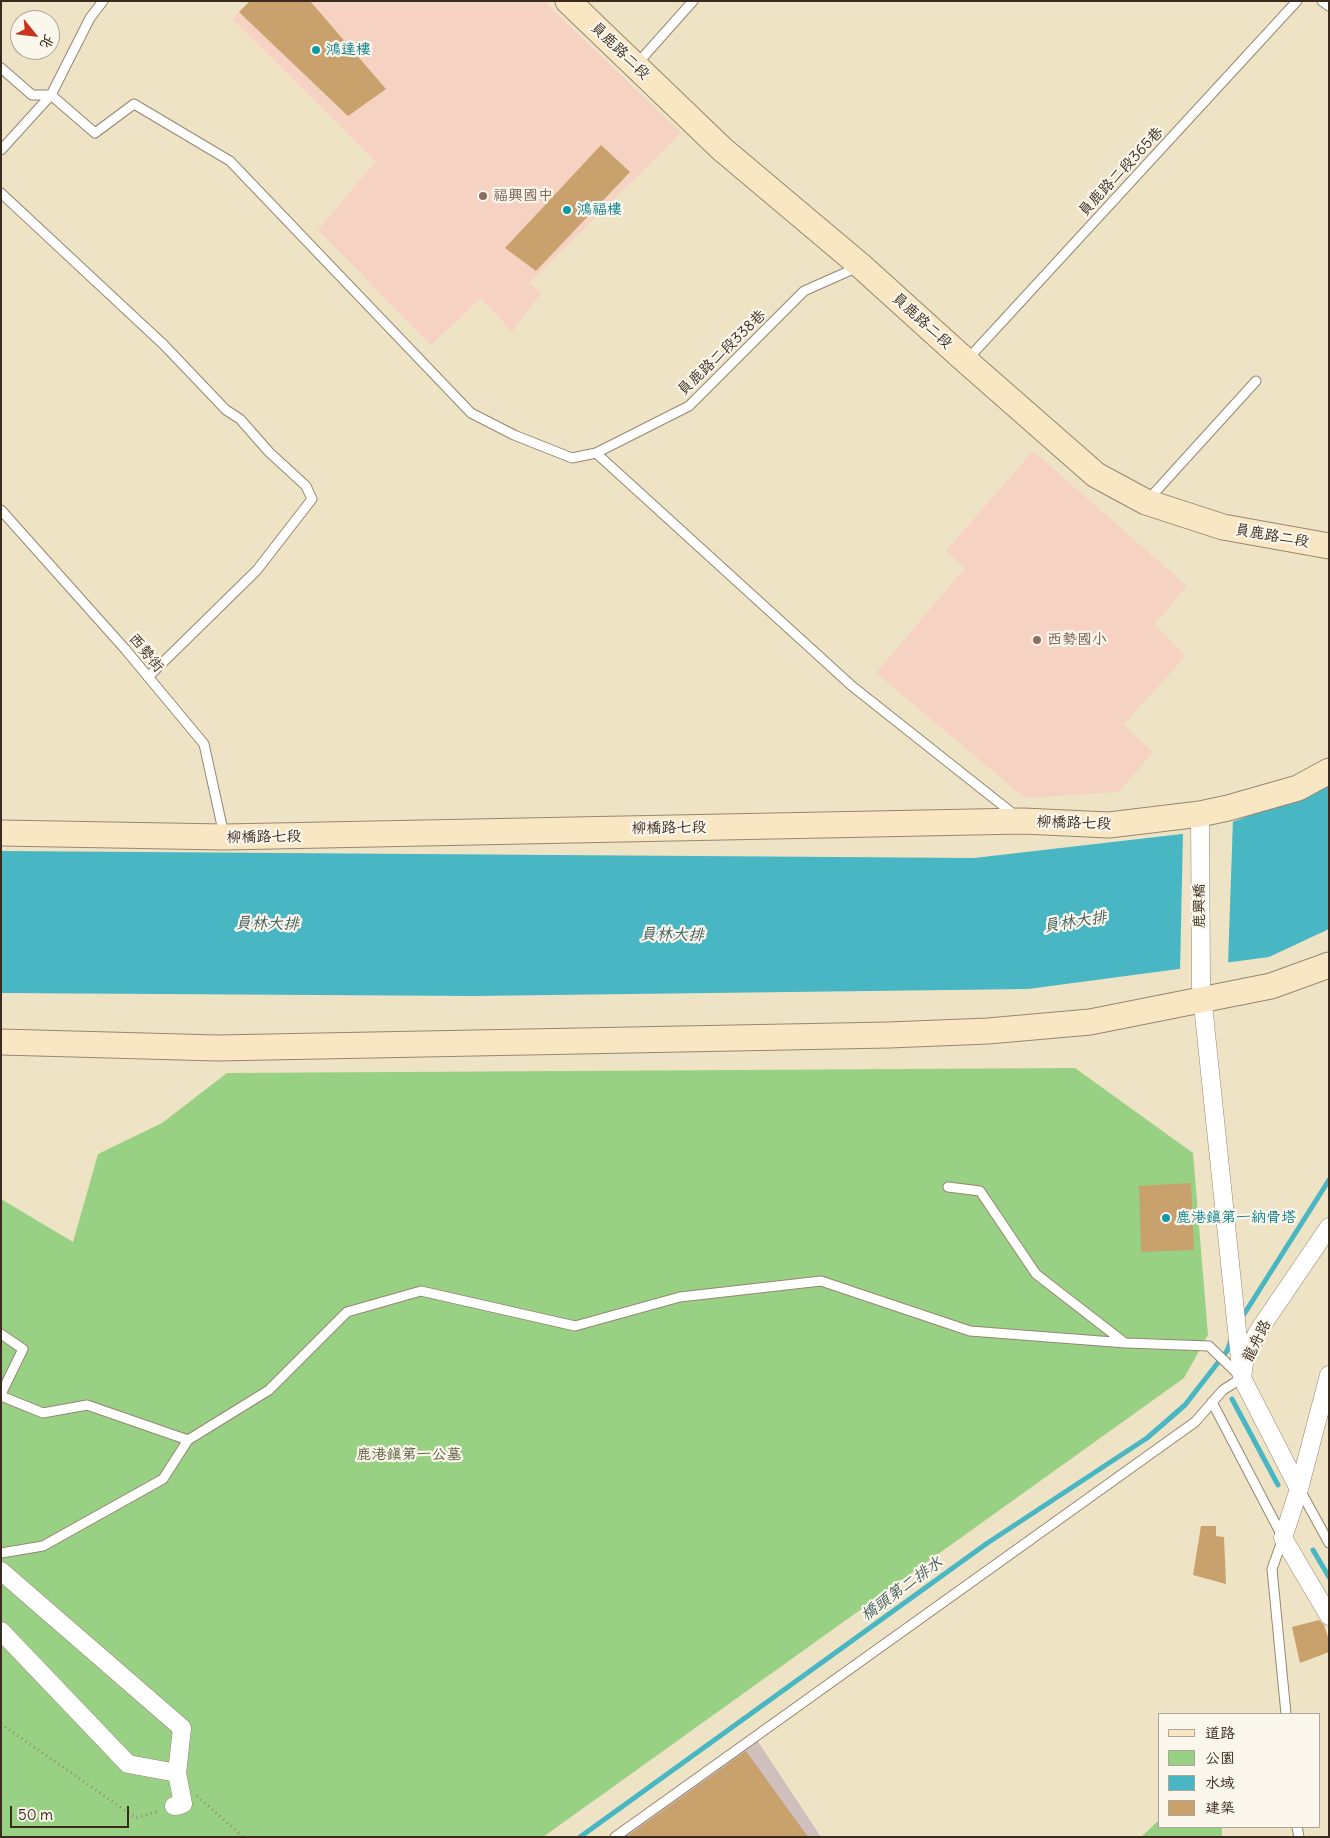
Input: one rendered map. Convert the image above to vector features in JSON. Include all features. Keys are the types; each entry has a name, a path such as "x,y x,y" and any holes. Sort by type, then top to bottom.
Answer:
{"main road":[{"name":"員鹿路二段","path":"568,1 722,149 861,266 1096,475 1146,502 1223,527 1329,546"},
{"name":"柳橋路七段","path":"1,833 224,838 1023,821 1109,825 1200,821 1228,808 1298,788 1329,771"},
{"path":"1,1042 217,1048 889,1036 988,1031 1090,1022 1201,993 1271,986 1329,965"}],"street":[{"name":"鹿興橋","path":"1200,821 1201,993 1238,1374"},
{"name":"龍舟路","path":"1299,1489 1238,1374 1259,1330 1329,1226"},
{"path":"1329,1375 1299,1489 1283,1538 1329,1616"},
{"path":"1,1571 182,1728 178,1776 178,1805"},
{"path":"1,1631 128,1764 178,1776"}],"lane":[{"path":"1,150 51,95 90,18 103,1"},
{"path":"636,66 693,1"},
{"name":"員鹿路二段365巷","path":"966,361 1297,1"},
{"path":"1322,1 1329,6"},
{"path":"1,68 32,95 51,95"},
{"name":"員鹿路二段338巷","path":"51,95 95,133 134,104 230,161 472,412 514,436 572,458 596,453 689,406 804,291 861,266"},
{"path":"1,193 164,344 226,410 240,419 269,452 306,486 312,500 257,570 148,676"},
{"path":"1146,502 1256,381"},
{"path":"596,453 852,686 1023,821"},
{"name":"西勢街","path":"1,510 148,676 204,744 224,838"},
{"path":"948,1187 980,1191 1036,1274 1126,1343"},
{"path":"1,1553 43,1546 163,1479 188,1440 269,1390 347,1312 421,1291 576,1326 680,1297 821,1281 970,1331 1126,1343 1209,1346 1238,1374 1195,1422 615,1837"},
{"path":"1,1334 23,1349 1,1395 44,1413 87,1404 188,1440"},
{"path":"1212,1402 1283,1538 1272,1569 1286,1713"},
{"path":"1299,1489 1329,1543"}],"path":[{"path":"1,1724 136,1818 178,1805"},
{"path":"178,1776 243,1837"}],"shaded area":[{"name":"福興國中","path":"250,1 544,1 681,133 529,283 541,293 512,332 481,298 431,345 318,230 376,161 232,19"},
{"name":"西勢國小","path":"1033,451 1187,586 1155,624 1186,656 1123,725 1153,752 1119,792 1025,798 876,673 965,568 946,551"},
{"path":"755,1737 821,1837 615,1837"}],"green space":[{"name":"鹿港鎮第一公墓","path":"1075,1068 1193,1153 1208,1335 1184,1378 543,1837 1,1837 1,1199 73,1242 98,1154 162,1123 227,1073"},
{"path":"1158,1821 1158,1828 1222,1828 1222,1837 1141,1837"}],"water":[{"name":"員林大排","path":"1329,786 1329,929 1269,957 1028,989 473,996 1,993 1,851 974,858 1208,831"}],"pier":[{"path":"1233,819 1228,965 1180,971 1183,833 1208,828"}],"building":[{"name":"鴻達樓","path":"250,1 310,1 386,89 348,116 239,12"},
{"name":"鴻福樓","path":"601,145 630,172 536,271 505,248"},
{"name":"鹿港鎮第一納骨塔","path":"1191,1183 1194,1250 1141,1252 1139,1186"},
{"path":"1201,1526 1216,1526 1216,1536 1224,1537 1226,1584 1193,1575"},
{"path":"1319,1620 1324,1625 1329,1640 1329,1652 1300,1663 1292,1627"},
{"path":"746,1751 808,1837 626,1837"}],"waterway":[{"path":"1241,1319 1329,1180"},
{"name":"橋頭第二排水","path":"580,1837 986,1544 1147,1438 1185,1405 1227,1351 1232,1338"},
{"path":"1232,1399 1278,1485"},
{"path":"1313,1550 1329,1577"}],"place":[{"name":"鴻達樓","path":"316,50"},
{"name":"福興國中","path":"483,196"},
{"name":"鴻福樓","path":"567,210"},
{"name":"西勢國小","path":"1037,640"},
{"name":"鹿港鎮第一納骨塔","path":"1166,1218"}]}
